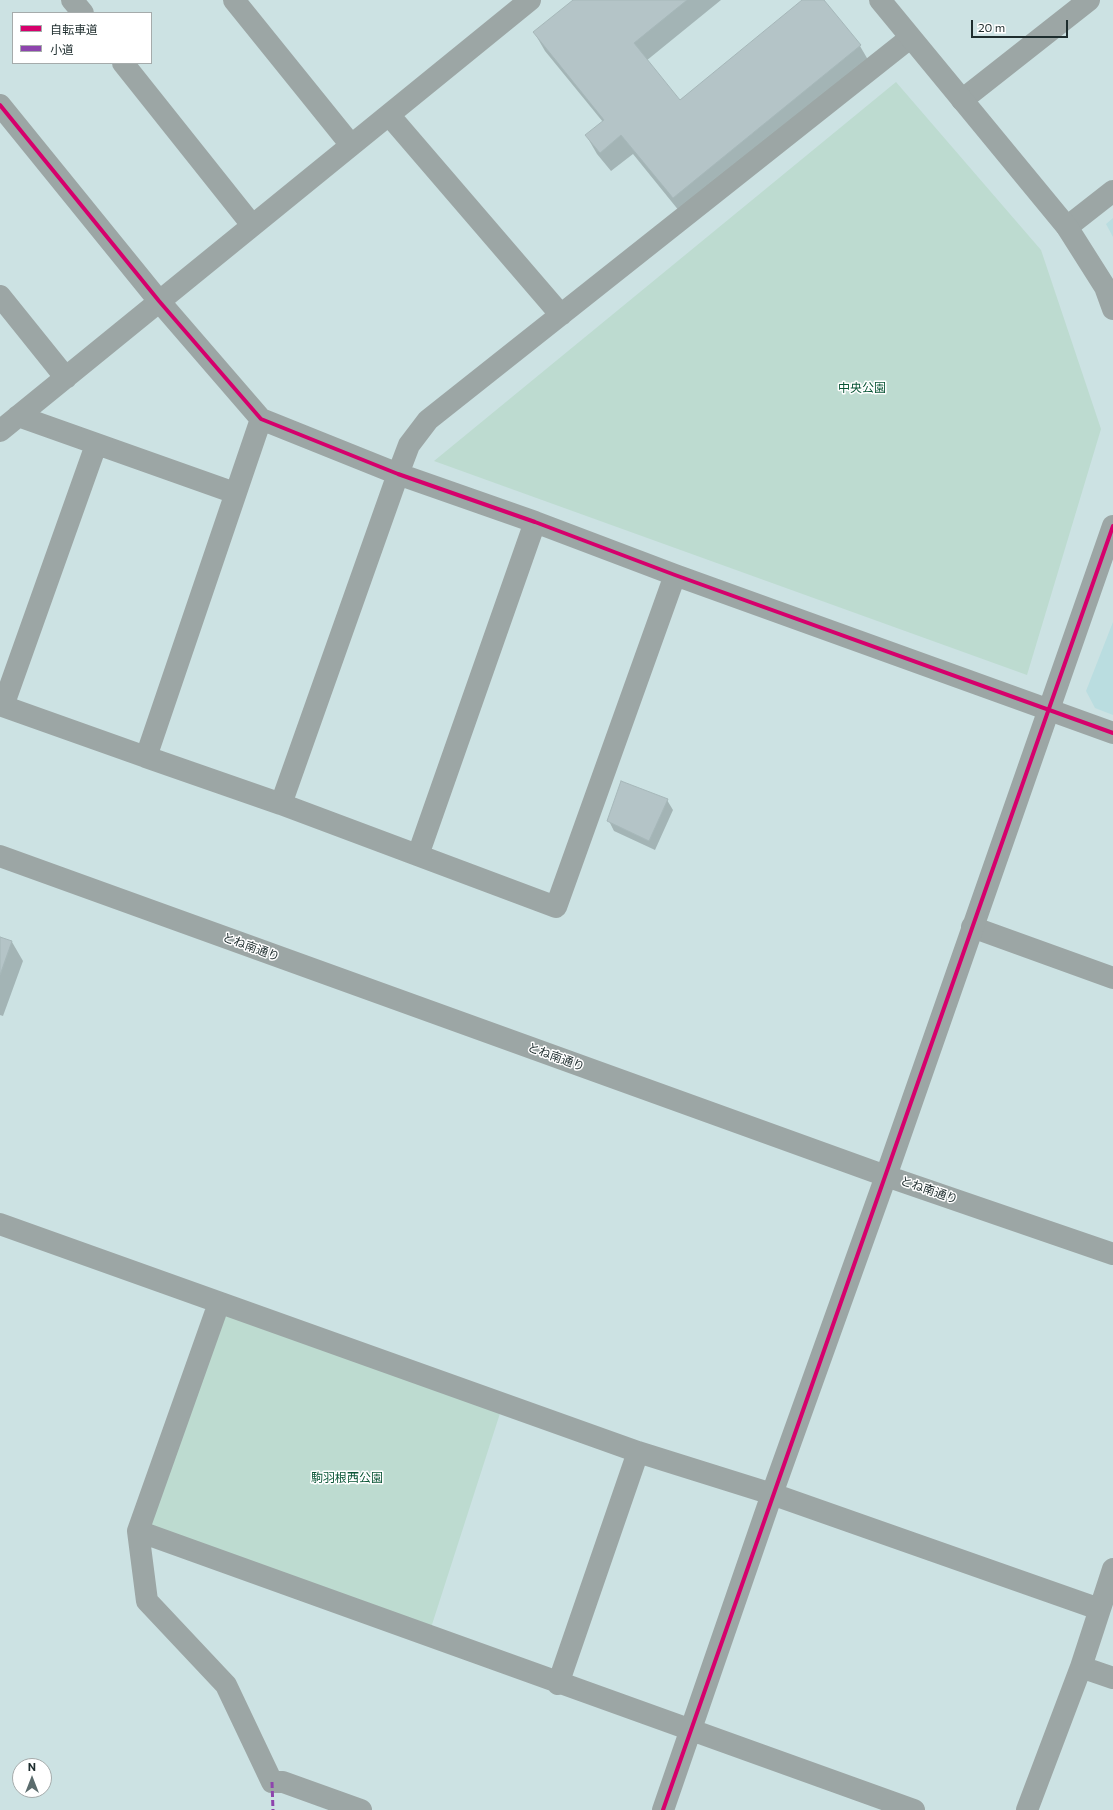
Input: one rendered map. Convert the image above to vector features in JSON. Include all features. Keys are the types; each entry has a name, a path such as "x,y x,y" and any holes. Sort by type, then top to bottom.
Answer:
{"street":[{"path":"72,0 82,12"},
{"path":"234,0 351,145"},
{"path":"0,431 530,0"},
{"path":"880,0 1067,227 1105,287 1113,309"},
{"path":"962,100 1089,0"},
{"path":"281,804 409,445 428,420 910,38"},
{"path":"123,64 252,225"},
{"path":"0,105 159,301 261,419 398,474 535,522 675,575 1113,734"},
{"path":"389,115 561,315"},
{"path":"1067,227 1113,191"},
{"path":"0,296 66,378"},
{"path":"18,416 96,445 235,493"},
{"path":"146,757 261,419"},
{"path":"96,445 1,705 281,804 556,907 675,575"},
{"path":"418,855 535,522"},
{"path":"663,1810 772,1494 886,1176 1113,526"},
{"name":"とね南通り","path":"0,856 886,1176 1113,1254"},
{"path":"972,927 1113,978"},
{"path":"0,1224 638,1452 772,1494 1099,1609"},
{"path":"219,1303 138,1531 147,1600 226,1685 272,1782 283,1782 362,1810"},
{"path":"558,1684 638,1452"},
{"path":"138,1531 558,1684 914,1810"},
{"path":"1027,1810 1081,1667 1113,1569"},
{"path":"1081,1667 1113,1678"}],"shaded area":[{"path":"1113,218 1113,237 1106,224"},
{"path":"1113,622 1113,715 1095,708 1086,691"}],"green space":[{"name":"中央公園","path":"896,82 1041,250 1101,429 1027,675 434,461"},
{"name":"駒羽根西公園","path":"219,1303 503,1404 428,1637 138,1531"}],"building":[{"path":"573,0 687,0 634,43 680,100 802,0 824,0 861,45 673,198 621,135 600,153 585,135 604,120 533,32"},
{"path":"621,781 668,799 649,841 607,821"},
{"path":"0,937 12,941 0,975"}],"marked path":[{"path":"272,1782 273,1810"}],"cycle path":[{"path":"0,105 159,301 261,419 398,474 535,522 675,575 1113,733"},
{"path":"663,1810 1113,526"}]}
